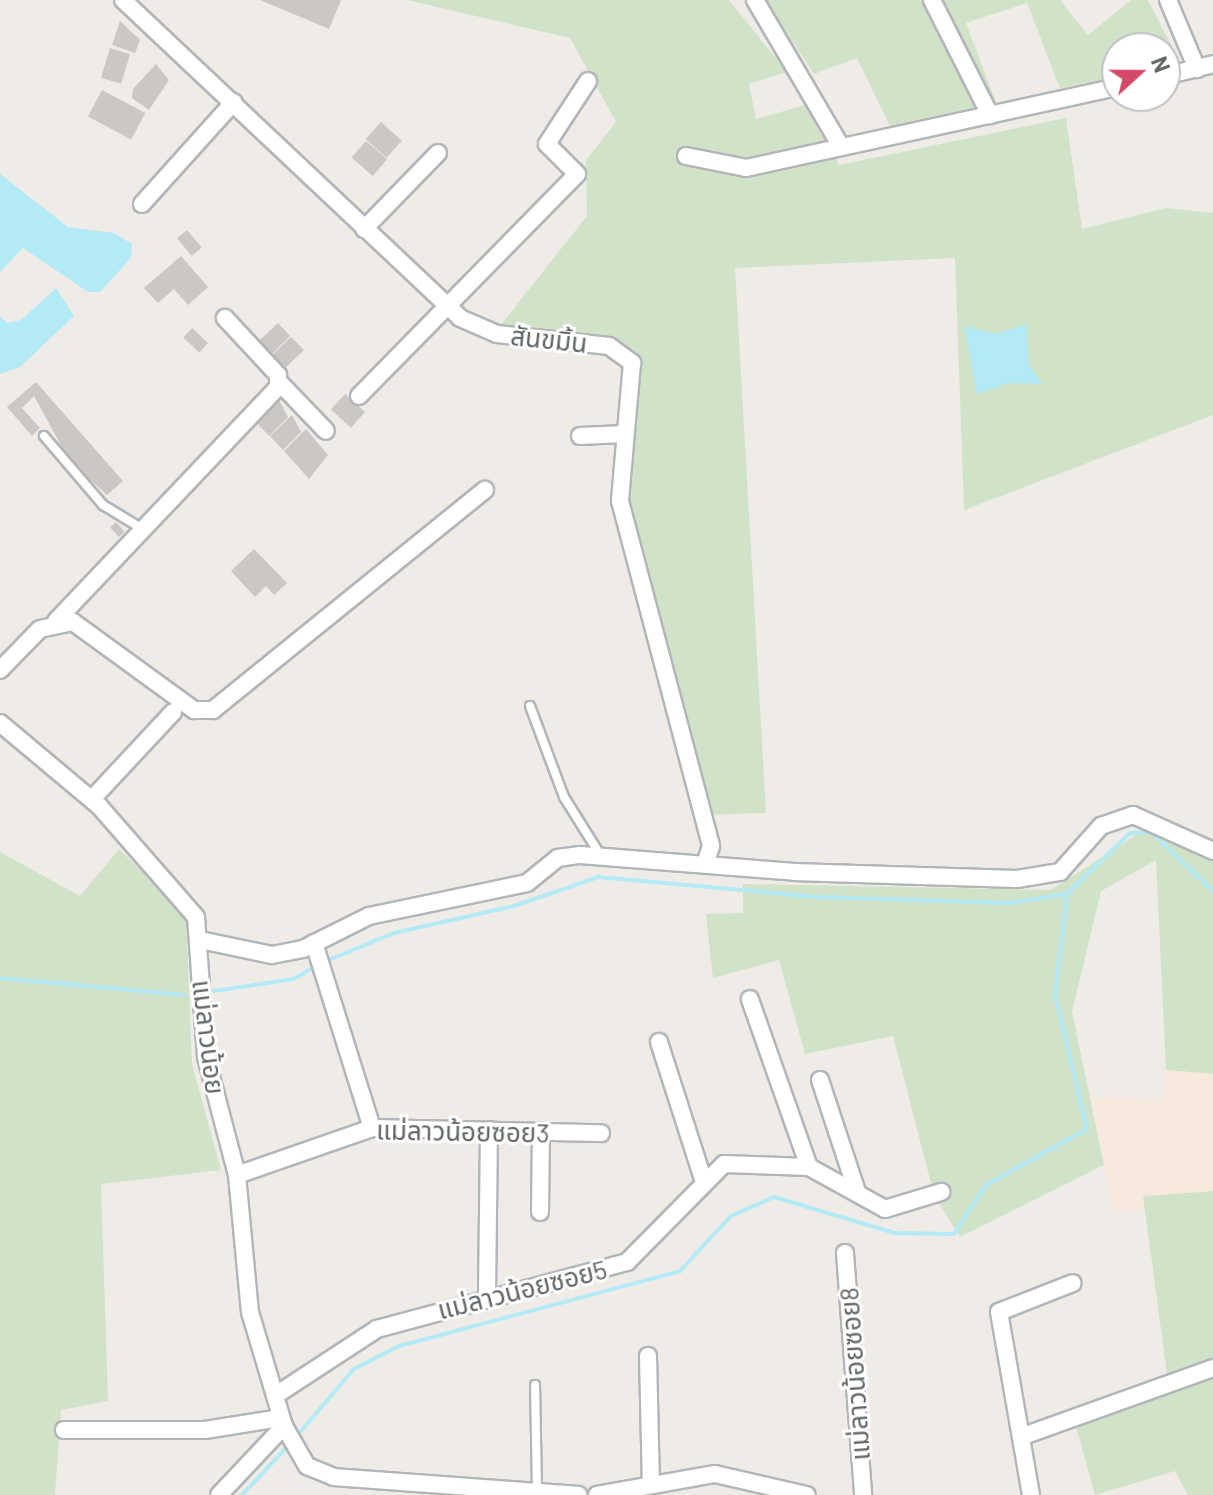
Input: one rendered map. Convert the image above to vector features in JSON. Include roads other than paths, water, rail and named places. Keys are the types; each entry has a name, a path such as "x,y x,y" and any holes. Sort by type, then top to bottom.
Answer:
{"street":[{"name":"สันขมิ้น","path":"123,0 234,102 445,307 497,334 609,346 632,363 620,501 711,846 705,864"},
{"path":"755,0 795,56 840,145"},
{"path":"932,0 990,115"},
{"path":"1168,0 1205,67 1181,72"},
{"path":"359,396 577,174 547,144 588,81"},
{"path":"686,156 746,168 840,145 1101,91"},
{"path":"142,204 234,102"},
{"path":"364,229 438,153"},
{"path":"225,318 326,431"},
{"path":"0,670 56,621 280,383"},
{"path":"580,436 625,434"},
{"path":"56,621 73,622 194,710 213,710 485,490"},
{"path":"92,799 173,712"},
{"name":"แม่ลาวน้อย","path":"0,723 92,799 188,906 200,940 206,1057 237,1175 250,1312 283,1422 307,1466 334,1477 537,1491"},
{"path":"200,940 272,955 314,943 369,916 527,883 558,858 601,857 912,879 1050,876 1101,826 1133,815 1213,851"},
{"path":"314,943 372,1128"},
{"path":"750,999 809,1167"},
{"path":"659,1042 703,1179 724,1164 809,1167 885,1209 941,1192"},
{"path":"820,1080 858,1195"},
{"name":"แม่ลาวน้อยซอย3","path":"237,1175 372,1128 601,1133"},
{"path":"487,1294 489,1130"},
{"path":"540,1212 541,1131"},
{"name":"แม่ลาวน้อยซอย5","path":"276,1395 377,1329 487,1294 627,1262 656,1241 703,1179"},
{"name":"แม่ลาวน้อยซอย8","path":"845,1253 863,1495"},
{"path":"1031,1495 999,1312 1073,1283"},
{"path":"648,1356 651,1485"},
{"path":"1023,1436 1213,1368"},
{"path":"64,1430 205,1430 283,1422"},
{"path":"219,1495 283,1422"},
{"path":"597,1495 715,1474 807,1495"},
{"path":"537,1491 578,1495"}],"lane":[{"path":"44,436 103,505 141,528"},
{"path":"530,706 564,797 601,857"},
{"path":"535,1385 537,1491"}],"water":[{"path":"0,174 68,227 114,233 132,244 131,258 100,292 88,292 23,248 0,272"},
{"path":"56,288 74,316 20,367 0,374 0,316 7,323 21,320"},
{"path":"1026,324 1029,365 1042,384 1009,383 977,394 964,326 995,334"}],"waterway":[{"path":"324,962 394,933 514,906 598,877 817,897 1008,903 1067,894 1130,833 1151,832 1213,891"},
{"path":"295,1438 354,1369 399,1346 680,1271 731,1216 774,1197 895,1233 954,1234 986,1185 1087,1129 1055,995 1067,894"},
{"path":"214,991 293,979 316,966"},
{"path":"0,978 184,995"},
{"path":"242,1495 289,1445"}]}
